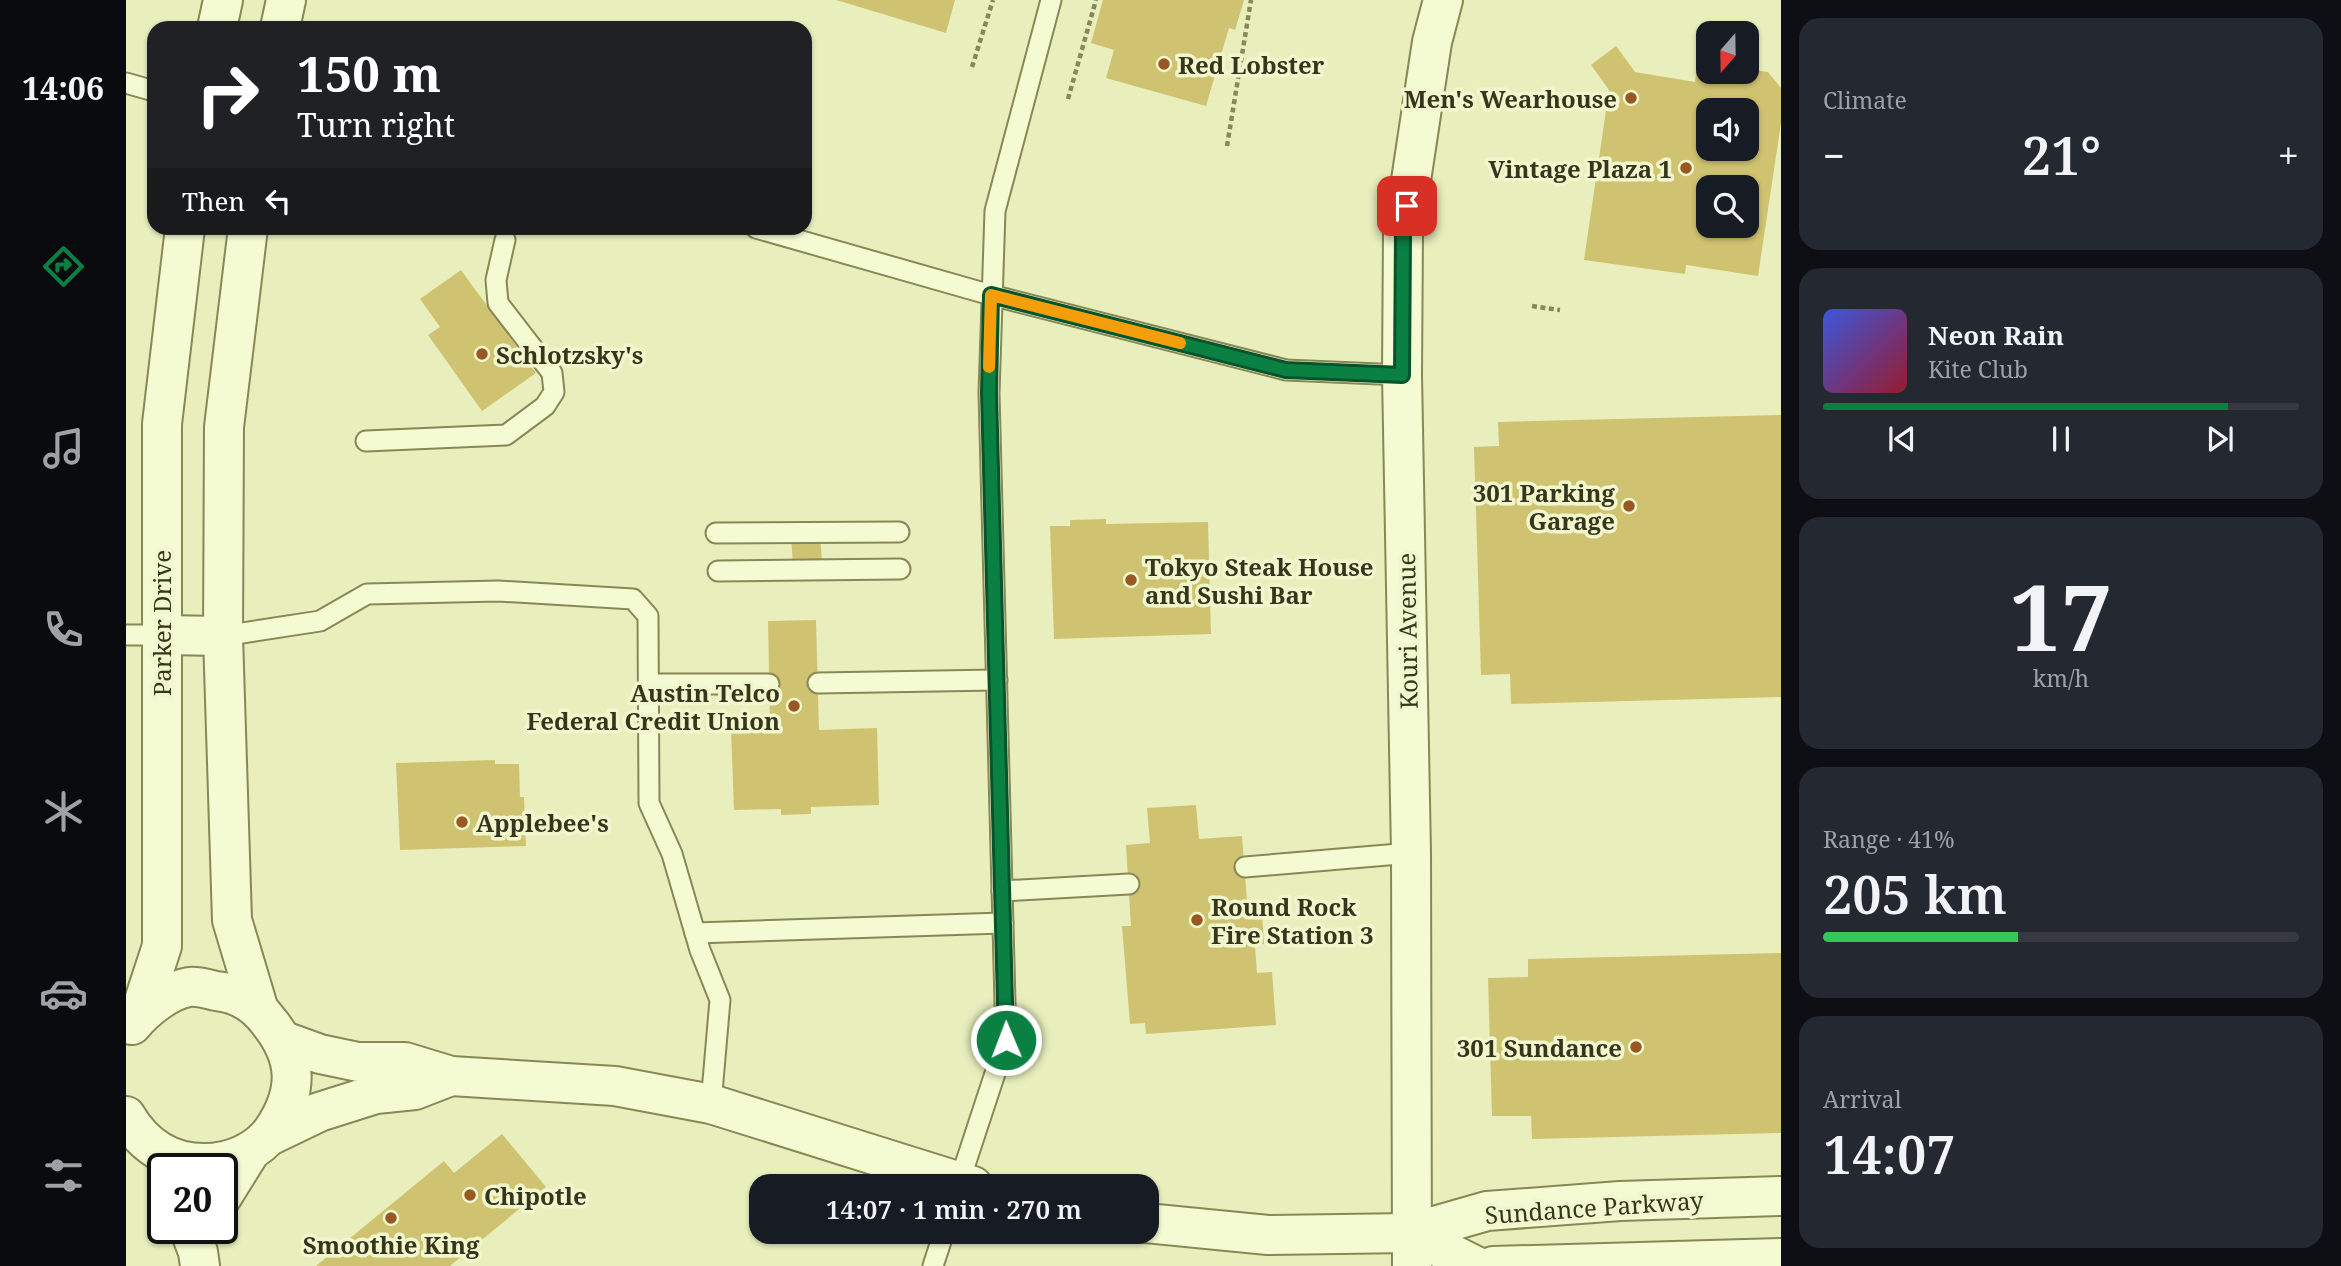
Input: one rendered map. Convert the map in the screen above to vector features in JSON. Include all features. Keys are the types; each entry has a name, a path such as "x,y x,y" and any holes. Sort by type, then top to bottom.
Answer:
{"street":[{"path":"218,21 223,0"},
{"path":"282,21 286,0"},
{"name":"Kouri Avenue","path":"1411,1250 1411,852 1402,375 1403,233 1432,42 1443,0"},
{"name":"Parker Drive","path":"130,1027 162,946 144,635 162,424 184,235"},
{"path":"238,1174 283,1115 291,1091 291,1065 285,1041 258,1007 232,920 223,636 224,427 247,235"},
{"path":"144,635 223,636"},
{"path":"130,1027 165,997 190,987 229,992 258,1007"},
{"path":"285,1041 320,1055 358,1062 405,1062 451,1076 512,1082 615,1086 711,1104 930,1174"},
{"path":"142,1139 188,1163 220,1163 319,1112 376,1094 415,1090 451,1076"},
{"name":"Sundance Parkway","path":"1411,1250 1486,1211 1620,1202 1781,1196"},
{"name":"Sundance Parkway","path":"1159,1224 1411,1250 1476,1266"},
{"path":"1493,1266 1781,1258"}],"lane":[{"path":"967,1174 1006,1040 989,393 995,211 1051,0"},
{"path":"126,83 147,89"},
{"path":"781,235 991,295 1286,370 1402,375"},
{"path":"366,441 506,435 544,406 554,392 552,373 498,303 496,280 505,240"},
{"path":"716,533 899,532"},
{"path":"718,571 900,569"},
{"path":"223,636 320,621 368,594 498,591 633,599 648,616 649,803 672,854 695,933 720,1000 711,1104"},
{"path":"818,683 997,680"},
{"path":"650,684 769,684"},
{"path":"1245,867 1411,852"},
{"path":"1002,891 1129,884"},
{"path":"695,933 1003,923"},
{"path":"933,1266 940,1244"}],"path":[{"path":"972,67 993,0"},
{"path":"1068,99 1096,0"},
{"path":"1227,146 1251,0"},
{"path":"1532,306 1560,310"}],"building":[{"path":"836,0 955,0 946,33"},
{"name":"Red Lobster","path":"1103,0 1244,0 1235,30 1229,28 1206,106 1106,78 1114,50 1091,43"},
{"name":"Vintage Plaza 1","path":"1616,46 1635,72 1695,82 1696,75 1696,84 1759,84 1759,71 1768,72 1781,88 1781,123 1758,276 1686,265 1685,274 1584,260 1609,90 1591,65"},
{"name":"Schlotzsky's","path":"461,270 536,373 482,411 428,335 440,327 420,299"},
{"name":"301 Parking Garage","path":"1781,415 1781,697 1511,704 1510,674 1481,675 1474,447 1499,446 1498,422"},
{"name":"Tokyo Steak House and Sushi Bar","path":"1106,519 1106,524 1208,522 1211,634 1054,639 1050,526 1070,526 1070,520"},
{"path":"820,534 822,563 793,565 791,536"},
{"name":"Austin Telco Federal Credit Union","path":"816,620 819,730 877,728 879,805 811,807 811,814 781,815 781,809 734,810 731,729 770,729 768,621"},
{"name":"Applebee's","path":"495,760 495,764 519,764 520,797 524,797 526,846 400,850 396,763"},
{"name":"Round Rock Fire Station 3","path":"1196,805 1199,839 1242,836 1248,914 1262,913 1264,944 1255,945 1257,973 1272,972 1276,1025 1146,1034 1145,1023 1130,1024 1122,926 1131,926 1126,845 1150,843 1147,808"},
{"name":"301 Sundance","path":"1781,953 1781,1133 1532,1139 1531,1116 1492,1116 1488,978 1528,977 1528,959"},
{"name":"Chipotle","path":"502,1134 546,1187 450,1266 316,1266 444,1161 454,1173"}],"slow traffic":[{"path":"989,367 991,295 1180,343"}],"place":[{"name":"Red Lobster","path":"1164,64"},
{"name":"Men's Wearhouse","path":"1631,98"},
{"name":"Vintage Plaza 1","path":"1686,168"},
{"name":"Schlotzsky's","path":"482,354"},
{"name":"301 Parking Garage","path":"1629,506"},
{"name":"Tokyo Steak House and Sushi Bar","path":"1131,580"},
{"name":"Austin Telco Federal Credit Union","path":"794,706"},
{"name":"Applebee's","path":"462,822"},
{"name":"Round Rock Fire Station 3","path":"1197,920"},
{"name":"301 Sundance","path":"1636,1047"},
{"name":"Chipotle","path":"470,1195"},
{"name":"Smoothie King","path":"391,1218"}],"route":[{"path":"1006,1040 989,393 991,295 1286,370 1402,375 1403,233 1407,206"}]}
